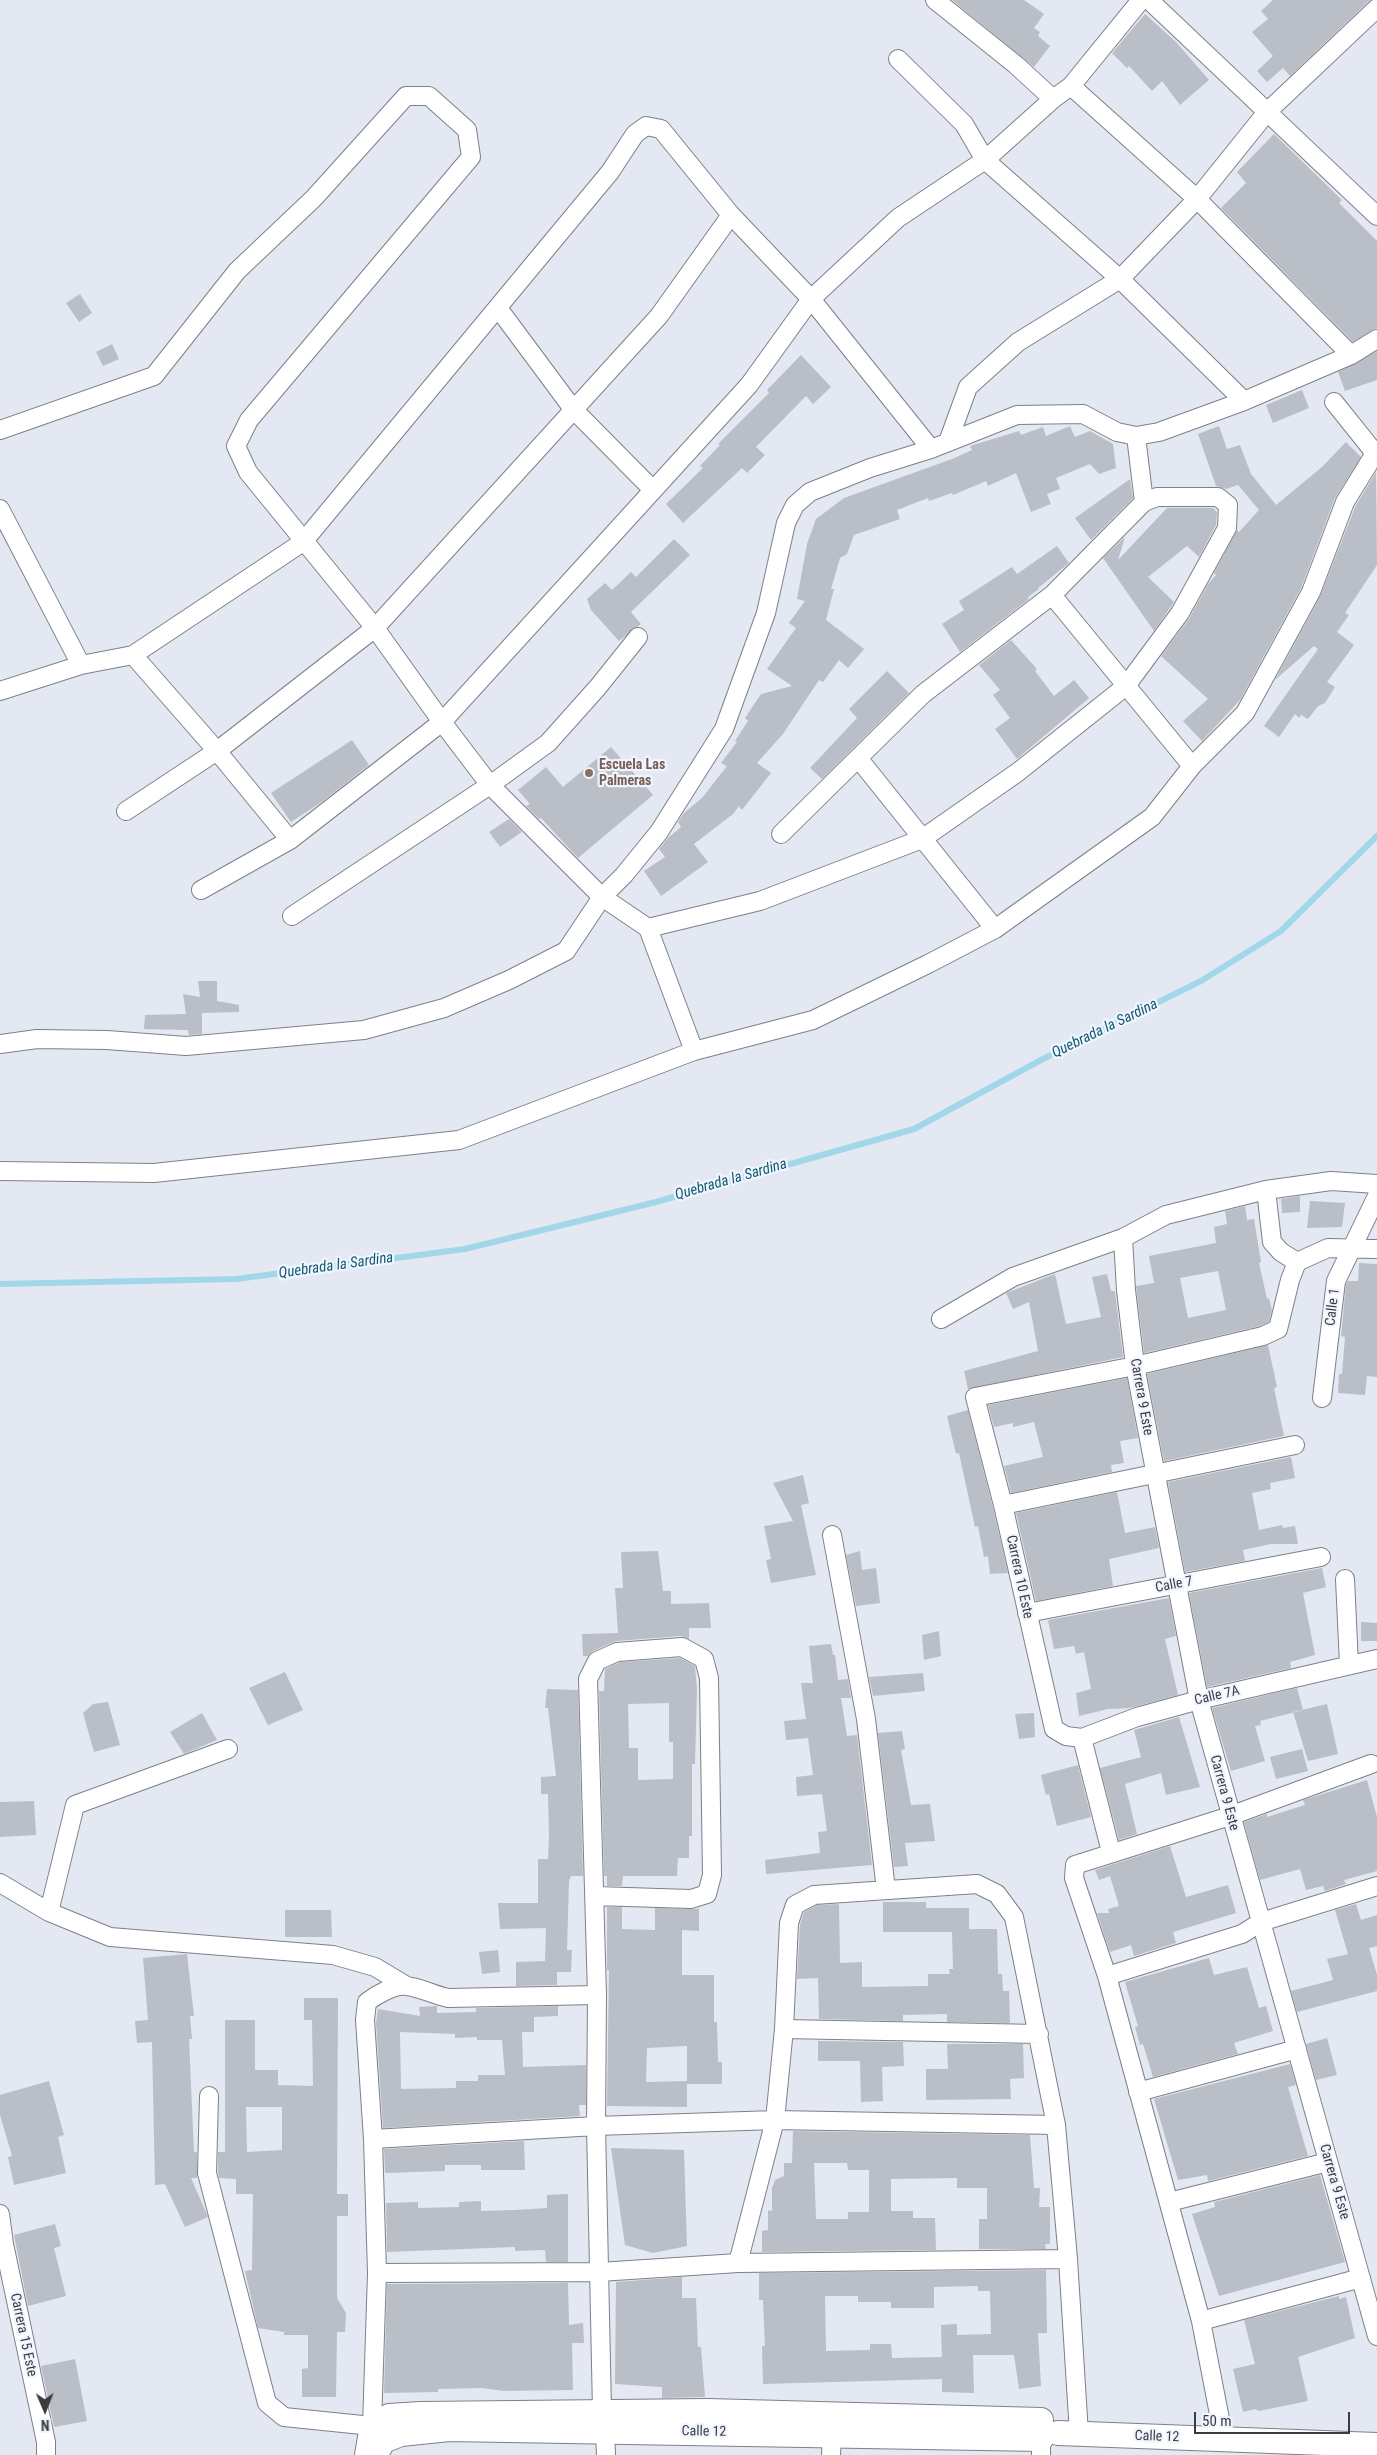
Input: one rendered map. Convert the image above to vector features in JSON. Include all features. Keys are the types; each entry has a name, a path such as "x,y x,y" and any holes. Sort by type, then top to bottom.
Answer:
{"main road":[{"name":"Calle 12","path":"376,2455 383,2441 402,2434 449,2429 603,2421 708,2411 1052,2436 1224,2440 1289,2448 1377,2445"},
{"name":"Calle 12","path":"372,2426 389,2416 420,2414 603,2421 831,2445 1052,2436"},
{"path":"367,2455 372,2426"}],"street":[{"path":"934,0 1016,65 1052,99"},
{"path":"201,890 290,840 442,722 748,385 811,299 898,218 985,160 1052,99 1071,86 1141,0"},
{"path":"1149,0 1377,216"},
{"path":"948,442 968,387 1018,342 1120,279 1197,198 1268,112 1377,8"},
{"path":"898,59 964,124 985,160 1120,279 1244,401"},
{"path":"1071,86 1197,198 1351,354"},
{"path":"0,430 154,376 237,271 314,198 406,96 429,96 467,130 471,156 249,420 236,446 248,472 303,542 375,628 490,785 602,897 648,928 694,1051"},
{"path":"0,691 81,665 133,655 303,542 610,172 635,134 646,126 661,129 731,215 811,299 931,449"},
{"path":"126,811 217,751 375,628 659,316 731,215"},
{"path":"498,308 573,409 653,490"},
{"path":"0,1044 37,1039 107,1040 186,1046 364,1030 444,1008 509,980 566,951 602,897 624,875 658,832 724,729 766,613 786,523 796,505 810,492 870,468 931,449 1017,415 1083,414 1117,432 1136,436 1208,416 1351,354 1377,339"},
{"path":"0,1171 154,1172 459,1140 694,1051 813,1020 995,929 1152,817 1192,766 1245,713 1311,592 1345,502 1376,451 1334,402"},
{"path":"1136,436 1144,502"},
{"path":"648,928 760,900 922,839 1018,772 1126,686 1180,613 1227,528 1228,505 1218,497 1157,497 1144,502 1052,595 923,694 781,834"},
{"path":"0,509 81,665"},
{"path":"1052,595 1192,766"},
{"path":"292,916 490,785 548,743 638,637"},
{"path":"133,655 217,751 290,840"},
{"path":"858,758 995,929"},
{"path":"941,1319 1013,1276 1122,1238 1166,1215 1266,1190 1331,1181 1377,1184"},
{"path":"1266,1190 1272,1242 1281,1252 1297,1262"},
{"name":"Calle 1","path":"1322,1398 1336,1281 1377,1196"},
{"name":"Carrera 9 Este","path":"1122,1238 1134,1366 1199,1700 1377,2336"},
{"path":"1134,1366 1263,1336 1278,1329 1290,1280 1297,1262 1328,1248 1377,1249"},
{"name":"Carrera 10 Este","path":"1082,1738 1066,1736 1054,1729 1003,1505 975,1397 1134,1366"},
{"path":"1003,1505 1295,1444"},
{"path":"832,1535 866,1719 886,1890"},
{"name":"Calle 7","path":"1027,1613 1321,1557"},
{"path":"1345,1579 1353,1664"},
{"path":"595,1896 691,1899 707,1894 712,1874 710,1678 704,1659 682,1648 617,1652 597,1661 588,1678 597,1996 596,2126 599,2272 603,2421 606,2455"},
{"name":"Calle 7A","path":"1082,1738 1137,1717 1199,1700 1377,1659"},
{"path":"1082,1738 1111,1852"},
{"path":"49,1912 75,1805 228,1750"},
{"path":"1224,2440 1201,2321 1107,1976 1074,1878 1075,1865 1111,1852 1230,1816 1371,1764"},
{"path":"0,1883 49,1912 110,1937 333,1955 375,1967 405,1985 431,1995 448,1998 597,1996"},
{"path":"738,2263 775,2120 784,2029 789,1923 795,1905 814,1894 976,1884 997,1894 1014,1917 1056,2125 1068,2259 1052,2436"},
{"path":"1107,1976 1242,1934 1262,1922 1377,1886"},
{"path":"209,2096 207,2173 267,2403 284,2417 372,2426 377,2273 373,2139 365,2020 367,2002 377,1994 405,1985"},
{"path":"784,2029 1039,2034"},
{"path":"1138,2092 1297,2049"},
{"path":"373,2139 596,2126 775,2120 1056,2125"},
{"path":"1169,2202 1328,2162"},
{"name":"Carrera 15 Este","path":"0,2214 4,2244 46,2442 46,2455"},
{"path":"377,2273 599,2272 738,2263 1068,2259"},
{"path":"1201,2321 1361,2278"}],"building":[{"path":"952,0 1024,0 1044,14 1034,28 1040,32 1038,36 1050,46 1034,67"},
{"path":"1273,0 1370,0 1290,76 1283,68 1267,82 1257,71 1273,56 1252,32 1268,19 1261,11"},
{"path":"1145,14 1176,42 1209,80 1180,105 1162,81 1152,91 1129,66 1127,68 1112,53"},
{"path":"1274,134 1342,200 1339,203 1377,241 1377,328 1353,342 1221,208 1246,183 1237,172"},
{"path":"80,294 92,313 79,322 66,303"},
{"path":"112,344 119,359 103,366 96,352"},
{"path":"1377,351 1377,380 1345,391 1338,372"},
{"path":"801,355 831,387 813,404 806,396 756,447 765,455 747,473 742,468 683,523 666,504 703,468 700,466 720,445 718,444 769,393 767,390"},
{"path":"1302,390 1309,408 1273,423 1266,405"},
{"path":"1070,426 1075,437 1090,431 1113,444 1116,468 1099,474 1090,464 1056,478 1060,489 1047,494 1051,504 1031,512 1016,473 988,486 986,481 953,495 952,493 929,501 928,498 897,510 900,519 854,535 847,554 840,558 831,589 834,589 826,620 864,649 848,668 839,660 823,682 819,680 783,734 757,763 771,773 742,810 739,806 733,814 694,844 708,862 661,896 644,871 665,857 659,849 681,827 678,822 684,813 702,798 727,766 721,763 737,742 735,741 748,721 745,718 761,694 792,686 767,669 796,628 789,623 805,601 797,599 807,544 816,519 844,498 952,459 972,450 970,446 1019,431 1021,435 1043,427 1046,436"},
{"path":"1219,426 1227,449 1240,445 1251,474 1276,505 1322,467 1346,442 1361,457 1335,498 1301,588 1240,700 1202,741 1183,721 1208,699 1161,656 1189,619 1208,584 1216,575 1214,573 1237,530 1239,532 1259,510 1238,485 1226,489 1216,486 1198,434"},
{"path":"1376,472 1377,565 1345,613 1349,615 1337,632 1354,645 1327,682 1335,687 1325,703 1318,706 1308,719 1301,715 1299,718 1295,714 1279,737 1264,726 1318,649 1314,646 1275,680 1320,597 1355,507"},
{"path":"1130,479 1133,498 1091,540 1075,518"},
{"path":"1167,508 1213,508 1217,512 1216,525 1199,557 1187,546 1148,577 1174,602 1154,631 1103,558 1125,537 1118,560"},
{"path":"674,539 690,555 631,612 641,624 619,641 591,610 587,599 605,583 612,590 631,572 636,577"},
{"path":"1057,546 1069,563 1028,597 1029,599 960,652 942,624 964,610 959,601 1012,567 1017,574"},
{"path":"1011,640 1037,669 1035,671 1054,696 1074,680 1089,698 1017,759 995,729 1010,718 993,695 1000,690 979,665"},
{"path":"887,671 909,693 822,779 810,768 857,718 849,709"},
{"path":"352,740 369,765 323,801 291,822 271,793"},
{"path":"611,747 653,795 578,858 541,818 539,819 526,806 530,804 518,790 546,767 563,787"},
{"path":"509,819 522,832 500,847 489,832"},
{"path":"198,981 217,981 217,1001 239,1005 239,1012 202,1013 202,1034 189,1035 188,1030 144,1029 145,1015 186,1014 183,994 200,997"},
{"path":"1300,1196 1300,1212 1282,1213 1281,1199"},
{"path":"1310,1201 1345,1203 1342,1227 1307,1228"},
{"path":"1245,1206 1247,1220 1254,1219 1261,1262 1259,1263 1267,1299 1269,1298 1272,1310 1269,1322 1260,1326 1144,1353 1136,1286 1154,1283 1149,1256 1216,1243 1214,1227 1227,1224 1225,1211","holes":["1218,1271 1226,1310 1188,1318 1180,1278"]},
{"path":"1359,1263 1377,1264 1377,1377 1367,1376 1365,1395 1338,1393 1339,1374 1342,1374 1345,1337 1341,1336 1346,1284 1348,1281 1358,1281"},
{"path":"1055,1274 1066,1324 1101,1317 1092,1277 1107,1274 1111,1291 1115,1291 1123,1357 968,1389 964,1371 1038,1351 1029,1302 1013,1309 1006,1293"},
{"path":"1268,1345 1277,1387 1274,1388 1284,1436 1164,1461 1147,1374"},
{"path":"1127,1378 1138,1438 1120,1441 1124,1463 1111,1465 1112,1472 1011,1493 1004,1466 1043,1457 1034,1422 1013,1427 1013,1423 994,1427 988,1405"},
{"path":"968,1410 1008,1573 990,1574 988,1556 984,1557 978,1526 975,1527 959,1453 956,1454 947,1416"},
{"path":"1291,1457 1295,1478 1270,1483 1271,1489 1252,1493 1259,1530 1282,1525 1283,1528 1295,1526 1298,1544 1271,1544 1243,1550 1245,1561 1185,1572 1168,1482"},
{"path":"803,1475 809,1503 801,1505 816,1575 771,1583 766,1560 771,1559 764,1526 793,1521 773,1483"},
{"path":"1117,1492 1125,1533 1155,1527 1159,1548 1109,1559 1113,1586 1036,1601 1016,1513"},
{"path":"658,1551 663,1591 671,1591 671,1604 709,1603 711,1628 689,1628 689,1639 681,1636 616,1641 593,1651 588,1656 583,1656 582,1634 618,1633 615,1588 623,1588 621,1552"},
{"path":"860,1551 862,1570 876,1568 880,1603 856,1606 846,1555"},
{"path":"1322,1568 1326,1587 1303,1593 1315,1655 1290,1662 1291,1668 1207,1687 1189,1593"},
{"path":"1169,1598 1176,1636 1165,1639 1178,1695 1130,1708 1108,1709 1079,1716 1076,1693 1091,1689 1084,1652 1076,1654 1074,1646 1054,1649 1048,1620"},
{"path":"1361,1622 1377,1623 1377,1641 1361,1641"},
{"path":"939,1631 941,1656 924,1660 922,1635"},
{"path":"831,1644 833,1655 835,1655 838,1680 848,1679 851,1698 841,1698 847,1736 857,1735 872,1865 766,1874 765,1860 820,1853 818,1832 827,1831 822,1794 797,1796 796,1777 813,1775 808,1738 786,1740 784,1721 806,1719 801,1683 813,1683 809,1646"},
{"path":"680,1658 695,1666 697,1690 695,1764 692,1764 692,1836 689,1836 689,1858 678,1858 677,1876 623,1876 622,1886 607,1886 607,1876 604,1876 599,1691 604,1691 605,1669 620,1662","holes":["669,1703 669,1742 673,1742 673,1779 638,1780 638,1748 629,1748 628,1704"]},
{"path":"285,1672 303,1710 268,1725 249,1688"},
{"path":"923,1673 925,1691 873,1696 869,1677"},
{"path":"1297,1688 1303,1710 1260,1721 1261,1725 1255,1726 1265,1761 1231,1771 1212,1708"},
{"path":"547,1689 578,1690 583,1876 571,1876 569,1881 567,1950 572,1950 571,1972 557,1972 557,1985 516,1986 516,1962 545,1961 546,1928 500,1929 498,1903 538,1903 538,1859 548,1859 549,1837 548,1794 541,1794 541,1777 556,1776 548,1708 545,1708"},
{"path":"108,1702 120,1745 94,1752 83,1713 93,1704"},
{"path":"1327,1704 1338,1754 1308,1761 1293,1712"},
{"path":"202,1713 217,1740 184,1754 170,1732"},
{"path":"1034,1713 1035,1737 1019,1739 1015,1714"},
{"path":"1179,1717 1200,1787 1166,1795 1161,1773 1125,1784 1137,1834 1119,1840 1100,1768 1141,1757 1134,1730"},
{"path":"902,1731 905,1749 901,1750 911,1805 930,1804 935,1841 905,1843 908,1866 894,1867 878,1733"},
{"path":"1302,1749 1308,1771 1276,1779 1270,1757"},
{"path":"1078,1765 1091,1817 1057,1826 1049,1794 1046,1795 1041,1775"},
{"path":"1367,1780 1377,1817 1377,1871 1344,1880 1346,1884 1325,1891 1323,1886 1306,1890 1300,1869 1260,1880 1244,1822 1267,1814 1267,1817 1305,1805 1303,1800"},
{"path":"34,1801 36,1835 0,1837 0,1802"},
{"path":"1170,1846 1186,1897 1228,1885 1236,1913 1173,1932 1176,1943 1134,1956 1131,1945 1110,1952 1097,1913 1109,1913 1108,1909 1119,1906 1110,1876 1099,1880 1095,1870"},
{"path":"883,1902 926,1902 926,1908 969,1908 969,1929 997,1929 998,1974 1002,1974 1003,1991 1009,1991 1010,2023 947,2022 947,2014 903,2015 903,2021 819,2019 818,1978 797,1979 800,1925 804,1912 817,1905 839,1904 840,1963 862,1962 862,1987 928,1986 928,1974 950,1974 949,1969 953,1969 952,1932 883,1932"},
{"path":"1356,1904 1361,1920 1377,1915 1377,1946 1369,1948 1377,1975 1377,1991 1297,2012 1291,1991 1333,1980 1327,1959 1348,1954 1335,1910"},
{"path":"607,1907 622,1907 622,1929 655,1930 655,1908 699,1909 699,1931 682,1930 682,1975 714,1975 714,2022 717,2022 718,2062 722,2062 722,2084 687,2084 687,2107 607,2106 609,1970 607,1970","holes":["687,2046 687,2081 646,2082 647,2048"]},
{"path":"285,1910 331,1910 332,1937 285,1937"},
{"path":"498,1950 500,1972 482,1974 479,1952"},
{"path":"187,1954 194,2016 190,2016 192,2039 189,2039 194,2152 197,2152 197,2178 191,2178 208,2217 185,2227 165,2184 155,2185 152,2042 137,2043 135,2021 148,2020 143,1958"},
{"path":"1209,1958 1214,1975 1247,1967 1259,2008 1266,2006 1273,2031 1234,2043 1238,2054 1153,2077 1143,2044 1140,2045 1135,2027 1138,2026 1125,1982"},
{"path":"304,1998 338,1998 337,2194 348,2194 348,2216 337,2216 337,2298 346,2313 345,2332 337,2332 336,2397 302,2397 302,2369 308,2368 308,2335 284,2335 284,2332 258,2328 245,2271 252,2270 253,2194 236,2194 236,2179 219,2178 218,2172 218,2152 225,2152 225,2020 255,2020 255,2070 278,2070 278,2085 313,2086 312,2020 304,2020","holes":["246,2107 282,2107 282,2150 247,2152"]},
{"path":"437,2006 437,2013 476,2012 476,2008 558,2006 558,2016 534,2017 534,2032 522,2032 523,2067 586,2065 586,2105 579,2105 580,2116 383,2128 376,2023 378,2009 420,2016 419,2007","holes":["400,2032 455,2034 455,2038 477,2037 477,2040 502,2040 505,2075 478,2075 478,2081 456,2081 456,2088 401,2089"]},
{"path":"1327,2038 1337,2075 1316,2080 1306,2044"},
{"path":"818,2041 903,2042 904,2066 882,2067 883,2101 861,2102 860,2061 818,2061"},
{"path":"947,2044 1023,2044 1024,2078 1010,2079 1011,2099 926,2100 926,2069 948,2069"},
{"path":"1290,2064 1296,2085 1288,2087 1308,2156 1208,2181 1207,2175 1178,2180 1154,2099"},
{"path":"49,2081 64,2135 58,2137 66,2173 14,2185 8,2157 12,2156 0,2115 0,2095"},
{"path":"793,2131 1030,2135 1034,2188 1040,2188 1039,2207 1050,2207 1050,2244 1045,2244 1046,2249 979,2249 979,2219 987,2219 987,2188 957,2188 957,2178 891,2179 891,2211 913,2211 913,2218 935,2218 936,2250 762,2252 762,2231 768,2230 768,2210 772,2211 772,2188 775,2180 784,2176 784,2163 792,2163","holes":["814,2163 847,2163 848,2170 869,2170 869,2212 848,2212 848,2219 816,2219"]},
{"path":"524,2141 525,2170 481,2170 481,2165 445,2165 445,2171 385,2173 384,2149"},
{"path":"611,2148 684,2150 687,2246 653,2253 625,2245"},
{"path":"1320,2175 1345,2262 1219,2296 1192,2214 1215,2207 1214,2202"},
{"path":"568,2194 568,2262 546,2262 545,2250 515,2251 515,2247 387,2252 386,2203 418,2202 418,2208 459,2207 459,2202 481,2201 481,2211 514,2210 547,2208 547,2195"},
{"path":"55,2224 61,2246 54,2248 66,2296 28,2306 14,2235"},
{"path":"1046,2270 1047,2333 1038,2333 1041,2386 1019,2389 1014,2355 973,2355 974,2393 942,2392 942,2379 763,2384 762,2346 765,2346 763,2300 759,2300 759,2273","holes":["978,2286 978,2291 990,2291 991,2334 957,2335 957,2324 941,2325 942,2357 892,2358 891,2344 870,2344 870,2350 826,2351 825,2296 858,2296 858,2302 891,2302 891,2308 934,2308 934,2287"]},
{"path":"682,2277 682,2298 696,2298 698,2347 701,2347 705,2397 662,2398 662,2387 615,2384 616,2282"},
{"path":"568,2283 569,2325 583,2323 584,2343 572,2343 573,2390 504,2391 482,2388 438,2389 438,2392 384,2393 387,2284"},
{"path":"1339,2296 1339,2299 1346,2297 1355,2338 1298,2357 1308,2401 1259,2411 1255,2409 1243,2412 1233,2369 1255,2364 1244,2320"},
{"path":"75,2359 87,2421 54,2427 41,2366"}],"waterway":[{"name":"Quebrada la Sardina","path":"0,1284 236,1279 465,1249 656,1202 914,1129 1041,1060 1201,981 1281,931 1377,836"}],"place":[{"name":"Escuela Las Palmeras","path":"589,773"}]}
